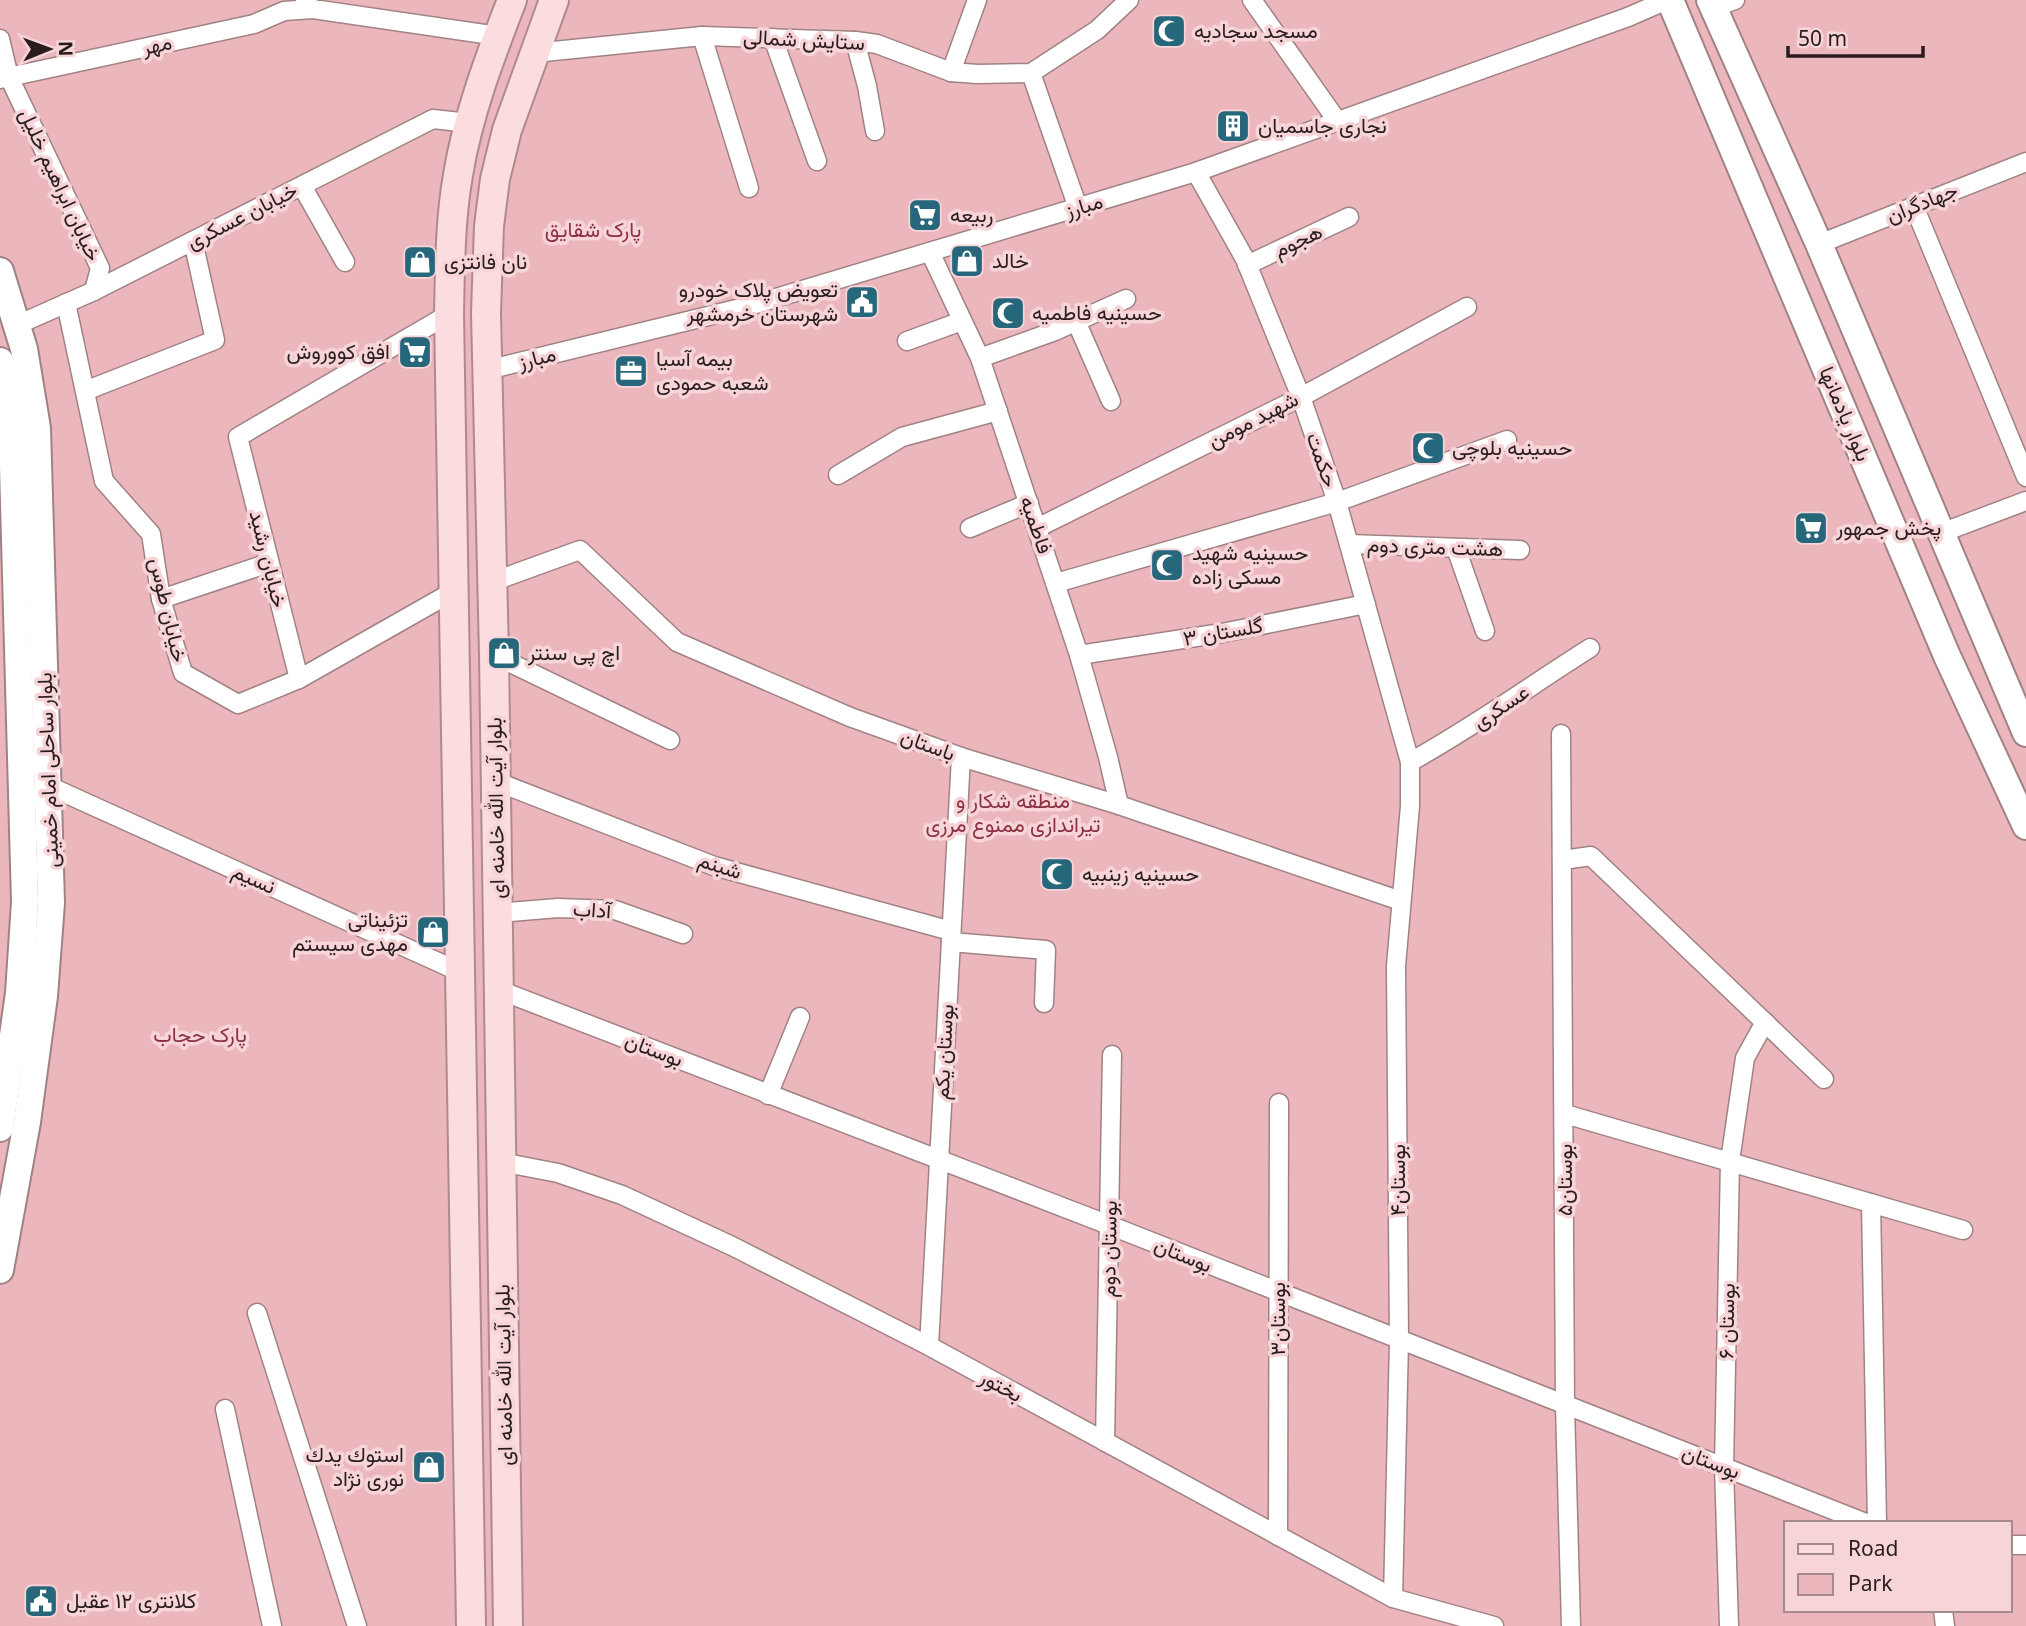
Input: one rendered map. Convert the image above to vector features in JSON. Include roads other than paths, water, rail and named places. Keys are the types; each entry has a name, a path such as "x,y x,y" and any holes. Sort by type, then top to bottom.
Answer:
{"main road":[{"name":"بلوار آیت الله خامنه ای","path":"471,1626 449,314 457,176 469,123 512,0"},
{"name":"بلوار آیت الله خامنه ای","path":"508,1626 494,655 486,313 489,226 495,179 506,130 554,0"},
{"name":"بلوار یادمانها","path":"1668,0 1947,656 2026,826"},
{"name":"بلوار یادمانها","path":"1719,3 2026,733"},
{"name":"بلوار ساحلی امام خمینی","path":"0,271 24,349 37,428 51,903 44,996 10,1123"},
{"name":"بلوار ساحلی امام خمینی","path":"0,361 12,430 25,902 0,1269"},
{"path":"1947,656 1985,637"}],"street":[{"path":"951,72 977,0"},
{"path":"1078,208 1031,73 1097,30 1129,0"},
{"path":"1252,0 1338,122"},
{"name":"مبارز","path":"487,370 749,306 1196,172 1628,17 1668,0"},
{"name":"مهر","path":"5,78 254,24 307,4 498,36"},
{"name":"ستایش شمالی","path":"534,52 702,36 855,41 877,44 951,72 1031,73"},
{"path":"702,36 749,188"},
{"path":"773,38 817,161"},
{"name":"خیابان ابراهیم خلیل","path":"0,39 5,78 100,268 94,291"},
{"path":"855,41 875,131"},
{"name":"خیابان عسکری","path":"17,325 94,291 433,119 469,123"},
{"name":"جهادگران","path":"1819,244 2026,162"},
{"name":"حکمت","path":"1196,172 1247,265 1300,397 1337,502 1410,762"},
{"path":"302,186 345,262"},
{"path":"1914,206 2026,478"},
{"name":"هجوم","path":"1247,265 1349,217"},
{"path":"85,391 215,340 193,241"},
{"name":"فاطمیه","path":"930,252 980,358 1038,528 1079,655 1119,806"},
{"path":"980,358 1125,299"},
{"name":"خیابان طوس","path":"66,303 104,481 151,534 161,599 183,673 238,704 299,679 454,591"},
{"name":"شهید مومن","path":"1038,528 1300,397 1466,307"},
{"name":"خیابان رشید","path":"299,679 238,438 449,314"},
{"path":"907,341 962,321"},
{"path":"1076,321 1111,401"},
{"path":"838,475 902,437 998,411"},
{"path":"1056,583 1337,502 1507,440"},
{"path":"1941,533 2026,501"},
{"path":"970,528 1029,503"},
{"name":"هشت متری دوم","path":"1349,544 1520,550"},
{"path":"1456,548 1485,631"},
{"name":"باستان","path":"492,582 580,551 677,642 850,717 961,757 1119,806 1401,901"},
{"path":"161,599 269,563"},
{"name":"گلستان ۳","path":"1079,655 1223,633 1366,604"},
{"name":"عسکری","path":"1410,762 1462,734 1513,697 1590,648"},
{"path":"494,655 670,740"},
{"name":"بوستان۵","path":"1562,734 1565,1406 1571,1626"},
{"name":"بوستان یکم","path":"929,1346 961,757"},
{"name":"بوستان۴","path":"1393,1598 1399,1341 1396,966 1410,806 1410,762"},
{"name":"شبنم","path":"495,780 714,866 951,937 1046,950 1044,1003"},
{"name":"نسیم","path":"48,786 460,972"},
{"path":"1563,860 1591,856 1824,1079"},
{"name":"آداب","path":"497,914 558,908 615,910 683,934"},
{"name":"بوستان","path":"499,990 1109,1225 1861,1521"},
{"path":"768,1095 800,1017"},
{"name":"بوستان ۶","path":"1729,1626 1724,1467 1730,1161 1745,1058 1765,1022"},
{"name":"بوستان دوم","path":"1105,1442 1112,1055"},
{"name":"بوستان۳","path":"1278,1536 1279,1103"},
{"path":"1565,1114 1963,1230"},
{"name":"بختور","path":"501,1162 558,1173 622,1195 732,1245 929,1346 1393,1598 1494,1626"},
{"path":"1871,1203 1877,1521"},
{"path":"257,1313 357,1626"},
{"path":"225,1409 272,1626"}],"place":[{"name":"مسجد سجادیه","path":"1169,31"},
{"name":"نجاری جاسمیان","path":"1233,126"},
{"name":"ربیعه","path":"925,215"},
{"name":"خالد","path":"967,261"},
{"name":"نان فانتزی","path":"420,262"},
{"name":"تعویض پلاک خودرو شهرستان خرمشهر","path":"862,302"},
{"name":"حسینیه فاطمیه","path":"1008,313"},
{"name":"افق کووروش","path":"415,352"},
{"name":"بیمه آسیا شعبه حمودی","path":"631,371"},
{"name":"حسینیه بلوچی","path":"1428,448"},
{"name":"پخش جمهور","path":"1811,528"},
{"name":"حسینیه شهید مسکی زاده","path":"1167,565"},
{"name":"اچ پی سنتر","path":"504,653"},
{"name":"حسینیه زینبیه","path":"1057,874"},
{"name":"تزئیناتی مهدی سیستم","path":"433,932"},
{"name":"استوك يدك نوری نژاد","path":"429,1467"},
{"name":"کلانتری ۱۲ عقیل","path":"41,1601"}],"park label":[{"name":"پارک شقایق","path":"593,230"},
{"name":"منطقه شکار و تیراندازی ممنوع مرزی","path":"1013,813"},
{"name":"پارک حجاب","path":"200,1035"}]}
